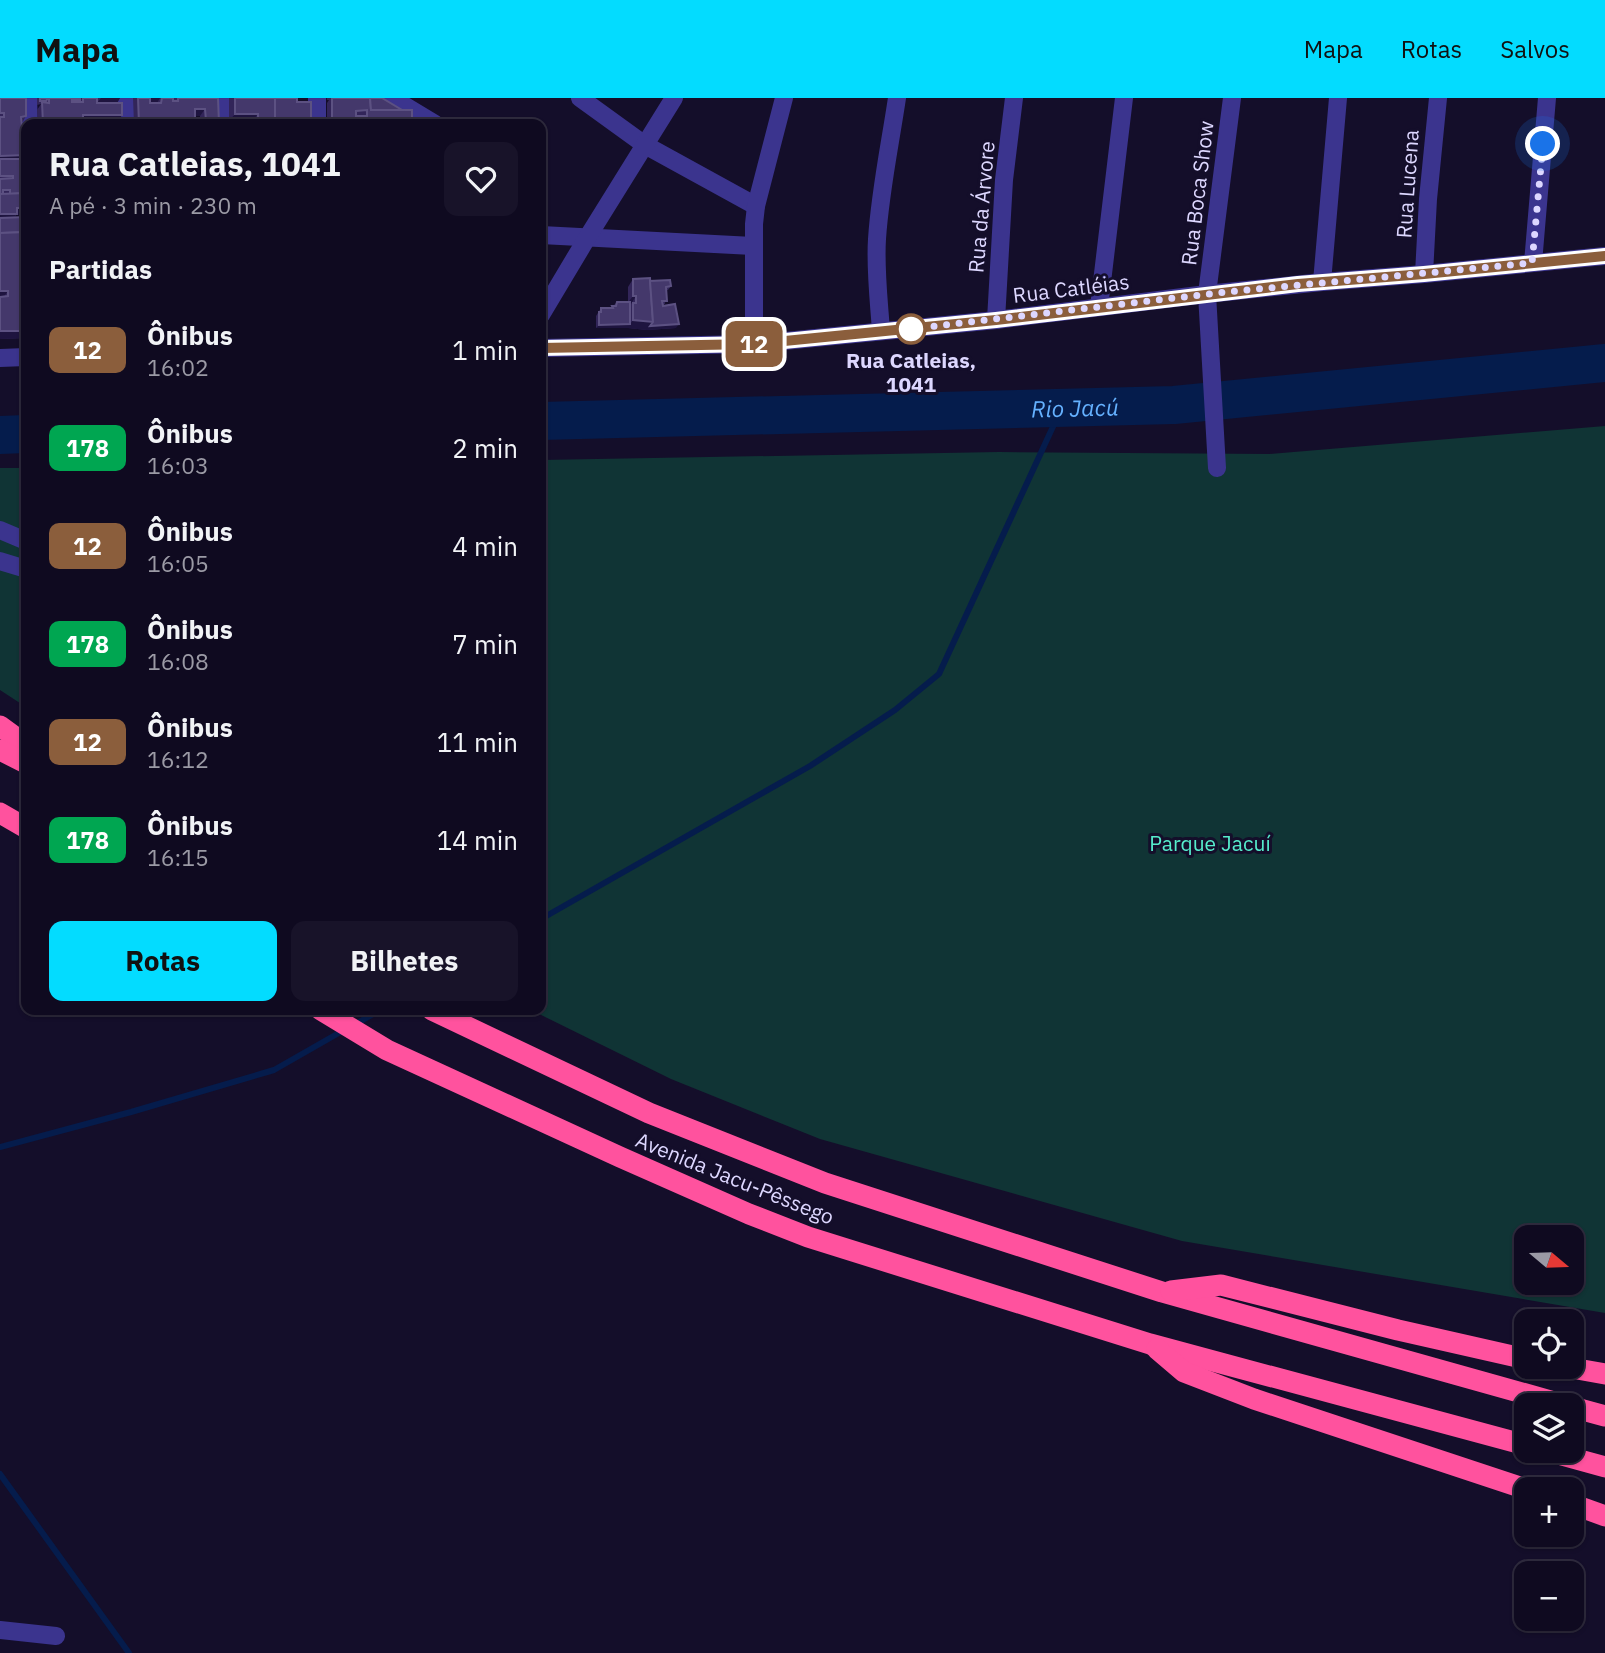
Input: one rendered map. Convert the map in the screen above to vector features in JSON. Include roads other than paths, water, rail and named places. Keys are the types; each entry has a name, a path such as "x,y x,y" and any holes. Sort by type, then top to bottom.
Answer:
{"highway":[{"path":"0,726 21,741"},
{"path":"0,750 21,760"},
{"path":"0,813 21,825"},
{"path":"0,827 21,833"},
{"name":"Avenida Jacu-Pêssego","path":"329,1015 387,1050 620,1157 808,1237 1150,1344 1514,1442"},
{"name":"Avenida Jacu-Pêssego","path":"441,1015 649,1113 825,1183 1162,1292 1522,1393"},
{"path":"1162,1292 1221,1285 1514,1356"},
{"path":"1150,1344 1184,1372 1254,1399 1514,1485"},
{"path":"1584,1370 1605,1374"},
{"path":"1584,1410 1605,1416"},
{"path":"1584,1461 1605,1466"},
{"path":"1584,1508 1605,1516"}],"street":[{"path":"28,98 29,119"},
{"path":"125,98 125,119"},
{"path":"222,98 223,119"},
{"path":"317,98 317,119"},
{"path":"392,98 415,118"},
{"path":"580,98 645,145 756,206"},
{"path":"546,307 674,98"},
{"path":"754,344 753,246 756,206 784,98"},
{"path":"881,331 877,240 897,98"},
{"name":"Rua da Árvore","path":"996,320 1004,180 1014,98"},
{"path":"1099,307 1124,98"},
{"name":"Rua Boca Show","path":"1217,465 1207,294 1232,98"},
{"path":"1322,282 1338,98"},
{"name":"Rua Lucena","path":"1424,274 1438,98"},
{"path":"1532,263 1547,98"},
{"path":"546,235 753,246"},
{"name":"Rua Catléias","path":"546,348 754,344 996,320 1322,282 1605,256"},
{"path":"0,358 21,357"},
{"path":"0,530 21,539"},
{"path":"0,561 21,567"},
{"path":"0,1630 56,1636"}],"waterway":[{"name":"Rio Jacú","path":"546,421 1174,405 1605,363"},
{"path":"546,916 810,766 895,710 939,674 1062,407"},
{"name":"Rio Jacú","path":"0,435 21,434"},
{"path":"354,1025 371,1015"},
{"path":"0,1147 274,1070 344,1030"},
{"path":"0,1474 129,1653"}],"place":[{"name":"Rua Catleias, 1041","path":"911,329"}],"park label":[{"name":"Parque Jacuí","path":"1210,843"}]}
